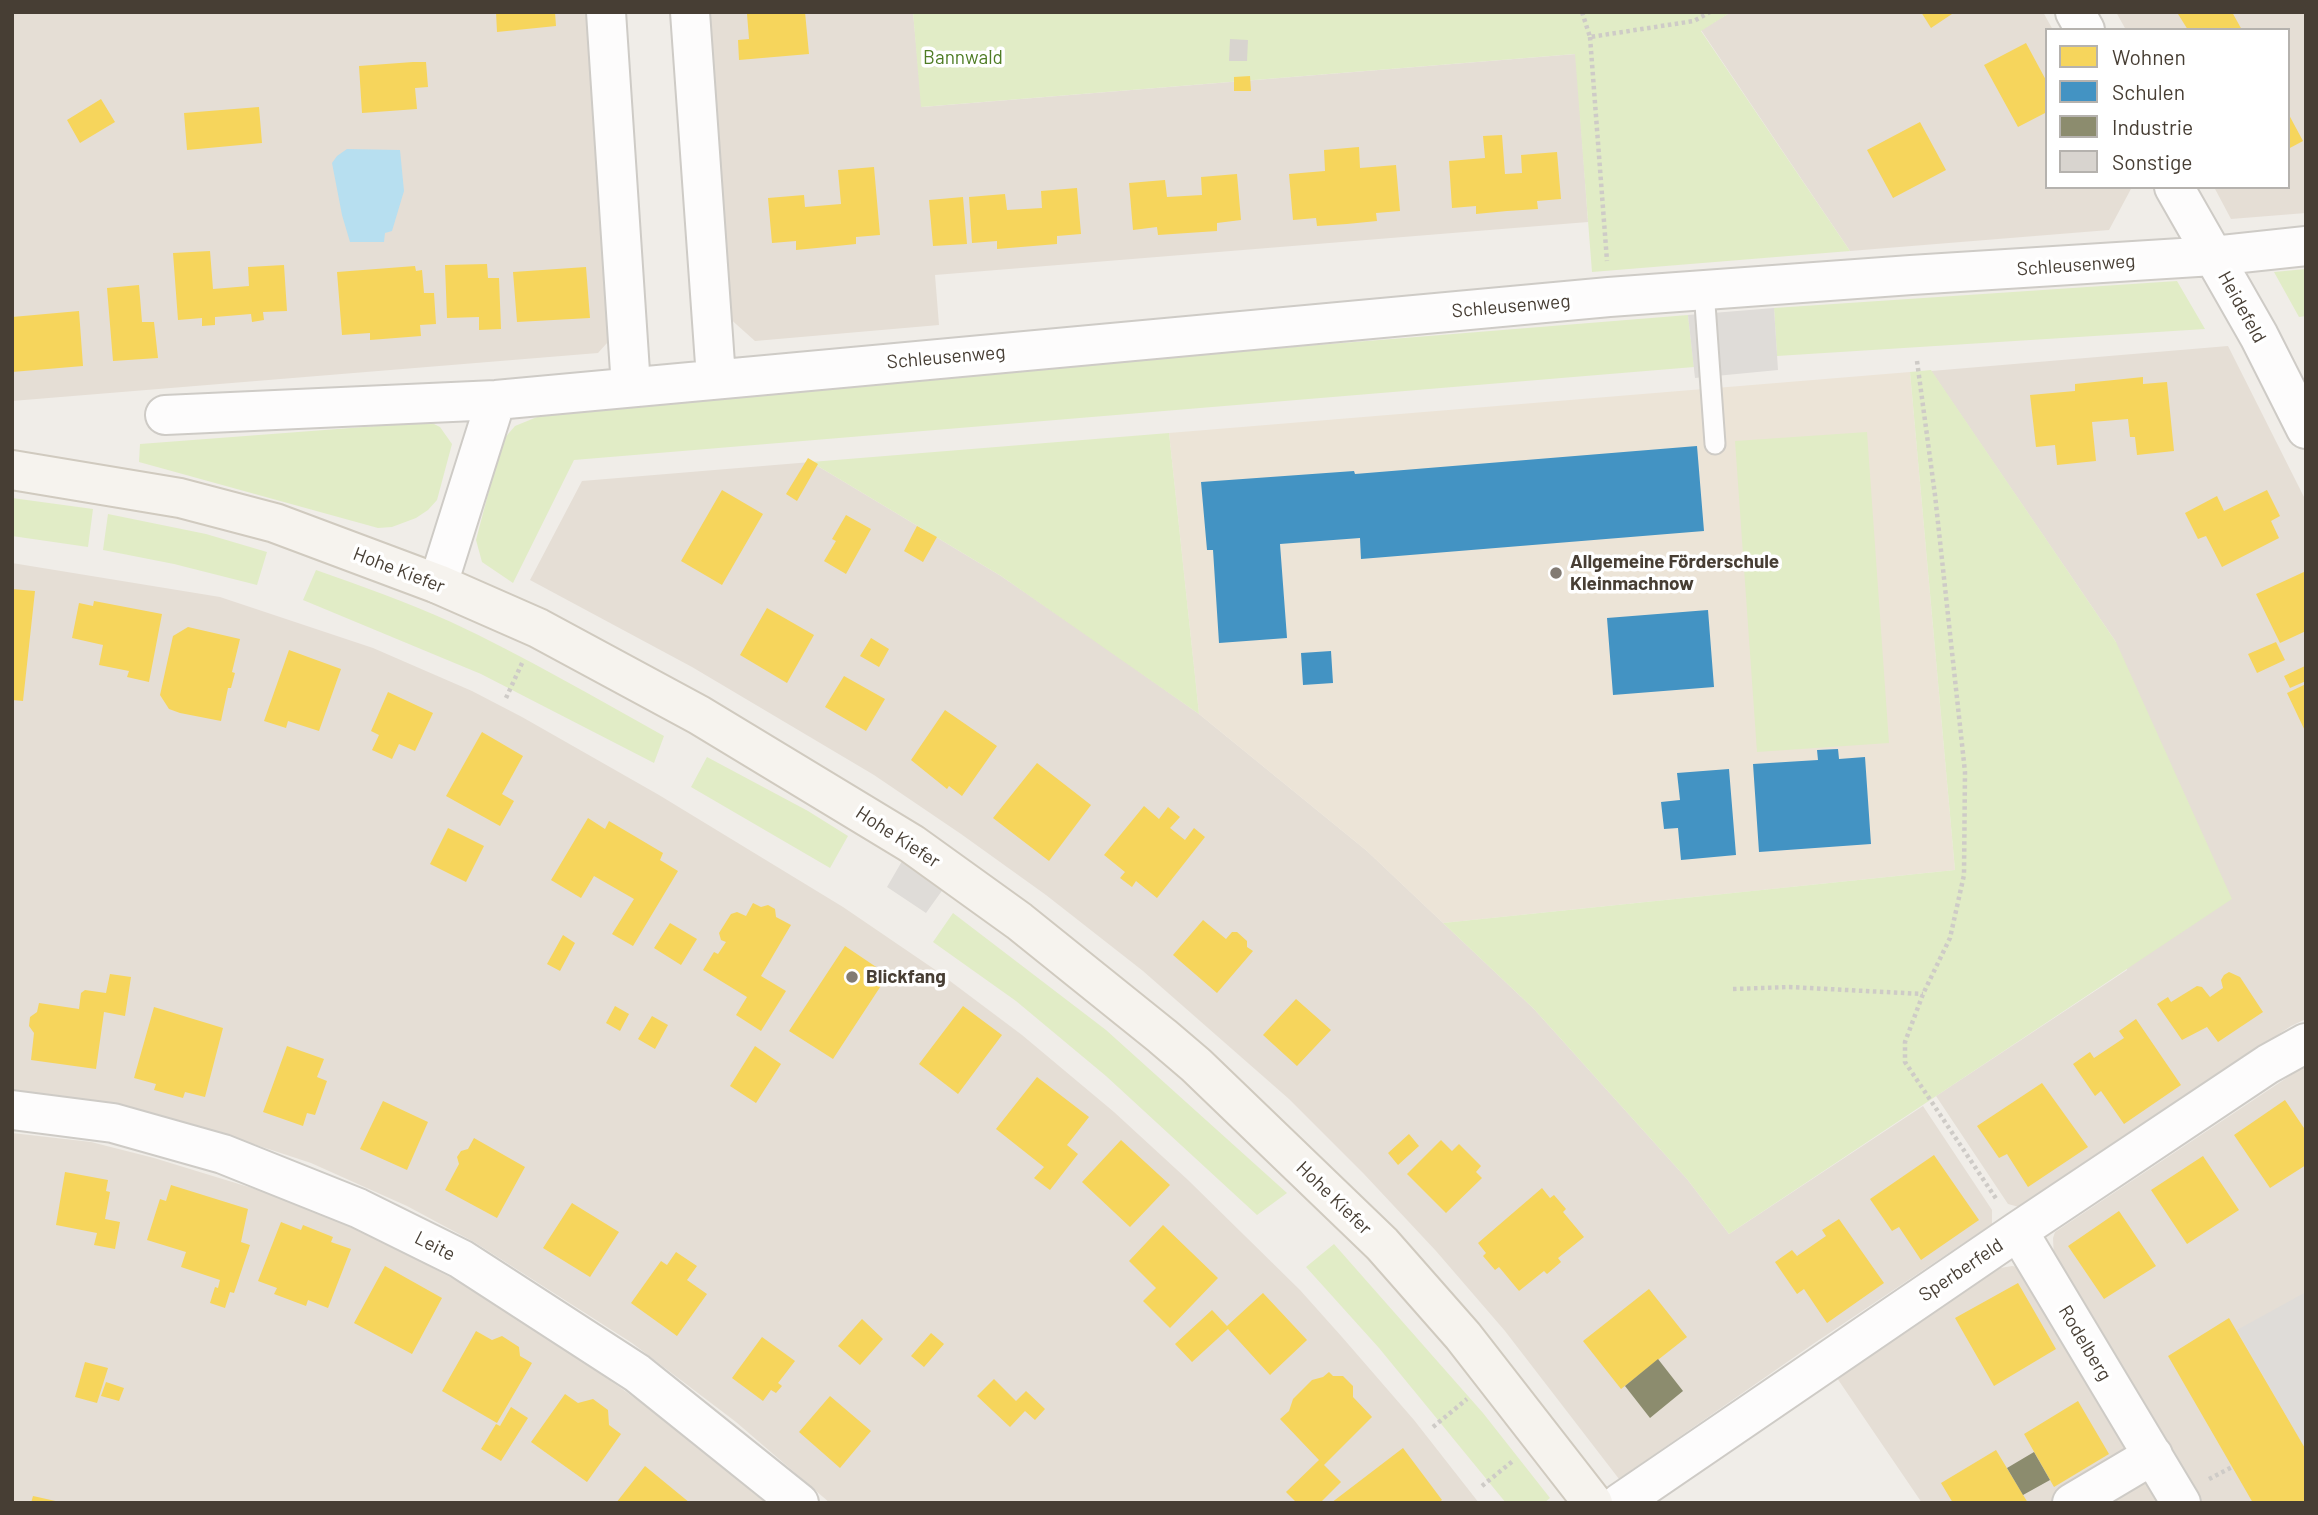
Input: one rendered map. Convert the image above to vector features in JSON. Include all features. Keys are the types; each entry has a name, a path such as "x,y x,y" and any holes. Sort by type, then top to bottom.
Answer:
{"street":[{"path":"606,12 631,387"},
{"path":"690,12 716,378"},
{"path":"2075,12 2084,28"},
{"name":"Heidefeld","path":"2175,189 2259,336 2306,429"},
{"name":"Schleusenweg","path":"496,400 1609,297 2213,256 2306,246"},
{"path":"165,415 496,400 438,584"},
{"name":"Hohe Kiefer","path":"12,470 123,487 275,523 438,584 538,628 698,715 912,844 1014,917 1196,1065 1382,1244 1463,1336 1593,1503"},
{"name":"Sperberfeld","path":"1620,1503 2018,1231 2268,1064 2306,1043"},
{"name":"Leite","path":"12,1110 113,1123 223,1154 358,1208 461,1259 637,1373 799,1503"},
{"name":"Rodelberg","path":"2018,1231 2181,1503"},
{"path":"2072,1503 2152,1455"}],"lane":[{"path":"1704,290 1715,444"}],"path":[{"path":"1582,12 1590,37 1609,297"},
{"path":"1590,37 1694,22 1710,12"},
{"path":"1917,361 1935,495 1965,772 1964,875 1950,938 1923,993 1905,1042 1905,1062 2018,1231"},
{"path":"506,698 527,650"},
{"path":"1733,989 1789,987 1923,993"},
{"path":"1433,1427 1469,1398"},
{"path":"1482,1486 1524,1452"}],"shaded area":[{"path":"12,12 597,12 617,332 598,353 12,401"},
{"path":"702,12 913,12 922,107 1576,54 1588,222 935,275 939,325 755,341 727,316"},
{"path":"1731,12 2043,12 2052,28 2045,28 2045,189 2131,189 2109,230 1850,251 1701,30"},
{"path":"2116,12 2306,12 2306,213 2231,219 2215,189 2290,189 2290,28 2125,28"},
{"path":"1774,308 1778,370 1695,378 1688,315"},
{"path":"2228,346 2306,501 2306,1019 2291,1026 2019,1207 2008,1204 1936,1096 2127,970 2116,642 1931,371"},
{"name":"Allgemeine Förderschule Kleinmachnow","path":"1910,372 1955,870 1443,923 1367,851 1199,714 1169,433"},
{"path":"811,462 1001,576 1096,641 1199,714 1367,851 1534,1009 1687,1179 1729,1234 1923,1106 1992,1210 1992,1224 1619,1479 1505,1331 1436,1251 1364,1174 1289,1099 1143,971 1046,895 874,775 692,667 530,580 582,481"},
{"path":"12,563 220,597 373,648 472,691 522,717 659,795 843,907 934,969 1022,1035 1114,1112 1188,1180 1300,1290 1414,1420 1479,1503 830,1503 736,1422 632,1343 474,1242 407,1206 311,1163 211,1130 107,1102 12,1090"},
{"path":"912,844 954,874 926,913 887,887"},
{"path":"2306,1065 2306,1503 2193,1503 2054,1259 2053,1238 2055,1232"},
{"path":"12,1133 91,1142 154,1158 265,1192 373,1236 461,1283 569,1351 660,1416 766,1503 12,1503"},
{"path":"2018,1267 2129,1444 2124,1466 2063,1503 1922,1503 1837,1378 2000,1268"},
{"path":"2306,1292 2306,1450 2237,1330"},
{"path":"2130,1480 2152,1486 2162,1503 2093,1503"}],"green space":[{"name":"Bannwald","path":"913,12 1731,12 1701,31 1850,251 1592,272 1575,54 921,107"},
{"path":"2306,269 2306,316 2299,317 2274,272"},
{"path":"2177,281 2205,329 1777,356 1774,308"},
{"path":"1688,315 1694,367 574,460 513,583 482,562 476,540 502,441 515,426 564,406"},
{"path":"1931,370 2116,642 2232,899 1729,1234 1687,1179 1534,1009 1443,923 1955,870 1910,372"},
{"path":"430,422 440,427 452,444 437,500 416,518 392,527 378,528 139,462 140,444"},
{"path":"1867,432 1889,743 1757,752 1735,441"},
{"path":"1169,433 1199,714 1001,576 811,462"},
{"path":"12,498 93,509 88,547 12,536"},
{"path":"108,514 206,534 267,552 257,585 103,550"},
{"path":"316,570 451,622 664,736 654,763 481,674 303,600"},
{"path":"707,757 808,811 848,836 830,868 691,787"},
{"path":"953,913 1106,1030 1287,1193 1257,1215 1106,1076 1016,1001 933,942"},
{"path":"1334,1244 1483,1413 1550,1498 1544,1503 1506,1503 1379,1348 1306,1267"}],"water":[{"path":"347,149 400,150 404,191 392,231 385,233 384,242 350,242 332,163"}],"building: Wohnen":[{"path":"496,12 555,12 556,26 497,32"},
{"path":"805,12 809,54 739,60 738,40 749,39 747,14"},
{"path":"1921,12 1955,12 1931,28"},
{"path":"2232,12 2241,28 2187,28 2178,14"},
{"path":"2026,43 2045,78 2045,113 2018,127 1984,65"},
{"path":"426,62 428,87 415,88 417,109 362,113 359,66"},
{"path":"1250,76 1251,91 1234,91 1234,77"},
{"path":"101,99 115,122 80,143 67,120"},
{"path":"259,107 262,143 187,150 184,113"},
{"path":"2290,117 2303,141 2290,148"},
{"path":"1920,122 1946,170 1893,198 1867,150"},
{"path":"1502,135 1505,174 1522,173 1521,155 1557,152 1561,199 1537,201 1538,209 1476,214 1476,206 1452,208 1449,161 1485,158 1483,136"},
{"path":"1359,147 1360,168 1396,165 1400,211 1376,213 1377,221 1347,224 1317,226 1316,218 1293,220 1289,174 1325,171 1324,150"},
{"path":"874,167 880,235 856,237 856,244 796,250 796,241 772,243 768,198 804,195 805,207 841,204 838,170"},
{"path":"1237,174 1241,220 1217,223 1217,231 1158,235 1157,227 1133,230 1129,183 1165,180 1167,197 1202,195 1201,177"},
{"path":"1077,188 1081,234 1057,236 1057,244 997,249 997,241 972,243 969,197 1005,194 1007,210 1042,208 1041,191"},
{"path":"963,197 967,244 933,246 929,200"},
{"path":"210,251 213,289 249,286 248,267 284,265 287,311 263,312 264,320 252,322 251,314 215,317 215,325 202,326 202,318 178,320 173,253"},
{"path":"487,264 488,278 499,278 501,329 479,330 479,317 447,318 445,265"},
{"path":"415,266 416,271 422,270 424,293 434,293 436,324 420,325 421,336 370,340 370,333 342,335 337,272"},
{"path":"586,267 590,318 517,322 513,272"},
{"path":"139,285 142,322 154,322 158,358 113,361 107,288"},
{"path":"79,311 83,366 12,372 12,317"},
{"path":"2143,377 2143,384 2167,382 2174,451 2137,455 2135,437 2130,437 2128,419 2092,422 2096,461 2057,465 2055,445 2036,447 2030,395 2075,391 2075,384"},
{"path":"808,458 818,464 797,501 786,494"},
{"path":"722,490 763,514 722,585 681,561"},
{"path":"2267,490 2280,516 2271,521 2279,538 2222,567 2206,536 2198,539 2185,513 2217,496 2224,511"},
{"path":"846,515 871,529 846,574 824,561 836,541 832,539"},
{"path":"917,526 937,537 923,562 904,551"},
{"path":"2306,571 2306,631 2280,643 2256,594"},
{"path":"12,589 35,591 23,701 12,700"},
{"path":"94,601 162,614 149,682 127,677 129,671 99,665 103,645 72,638 79,603 93,606"},
{"path":"767,608 814,635 787,683 740,655"},
{"path":"188,627 240,639 232,672 235,673 231,688 228,688 221,721 169,709 160,695 173,636"},
{"path":"871,638 889,649 879,667 860,656"},
{"path":"2276,642 2285,660 2257,673 2248,654"},
{"path":"289,650 341,669 319,731 288,721 286,728 264,721"},
{"path":"2305,666 2306,681 2290,688 2284,676"},
{"path":"844,676 885,699 866,731 825,707"},
{"path":"2306,684 2306,733 2287,693"},
{"path":"388,692 433,713 415,751 399,744 392,759 372,750 379,735 371,731"},
{"path":"945,710 997,746 962,796 949,786 947,789 911,760"},
{"path":"482,732 523,756 502,794 514,801 500,826 446,796"},
{"path":"1037,763 1091,805 1049,861 993,818"},
{"path":"1144,806 1159,819 1168,807 1180,817 1170,828 1185,840 1194,828 1205,837 1157,898 1136,881 1132,887 1120,878 1125,872 1104,855"},
{"path":"588,818 605,829 609,821 663,853 660,860 678,871 633,946 612,934 634,899 594,876 581,898 551,880"},
{"path":"448,828 484,846 466,882 430,864"},
{"path":"753,903 775,909 776,917 791,925 761,976 786,991 761,1031 736,1015 747,997 703,970 714,952 718,954 726,942 721,940 719,933 731,914 737,912 746,916"},
{"path":"1203,920 1226,939 1232,932 1237,932 1253,951 1217,993 1173,955"},
{"path":"670,923 697,939 681,965 654,948"},
{"path":"563,935 575,943 560,971 547,964"},
{"path":"845,946 888,975 833,1059 789,1031"},
{"path":"2229,972 2240,977 2263,1012 2218,1042 2207,1027 2182,1040 2157,1004 2168,997 2171,1002 2197,986 2202,987 2210,997 2223,988 2221,980"},
{"path":"110,974 131,977 125,1016 104,1012 96,1069 31,1060 34,1033 29,1026 30,1017 37,1012 39,1003 79,1009 81,993 85,990 106,993"},
{"path":"1296,999 1331,1030 1297,1066 1263,1035"},
{"path":"615,1006 629,1014 620,1031 606,1023"},
{"path":"963,1006 1002,1035 958,1094 919,1064"},
{"path":"154,1007 223,1028 205,1097 185,1092 183,1098 154,1090 156,1084 134,1078"},
{"path":"652,1016 668,1025 655,1049 638,1039"},
{"path":"2136,1019 2181,1085 2124,1124 2101,1091 2095,1096 2073,1064 2090,1052 2094,1058 2124,1038 2119,1031"},
{"path":"287,1046 324,1059 317,1077 327,1081 315,1115 307,1113 303,1126 263,1112"},
{"path":"755,1046 781,1064 756,1103 730,1086"},
{"path":"1037,1077 1089,1117 1067,1145 1078,1154 1050,1190 1034,1178 1044,1167 996,1129"},
{"path":"2042,1083 2088,1147 2028,1187 2007,1154 1999,1158 1977,1126"},
{"path":"2285,1100 2306,1131 2306,1165 2270,1188 2234,1135"},
{"path":"383,1101 428,1122 407,1170 360,1149"},
{"path":"1409,1134 1419,1146 1398,1165 1388,1153"},
{"path":"474,1138 525,1167 497,1218 445,1190 459,1164 457,1157 461,1151 468,1149"},
{"path":"1121,1140 1170,1185 1130,1227 1082,1182"},
{"path":"1441,1140 1452,1151 1459,1144 1481,1166 1476,1172 1482,1178 1446,1213 1407,1174"},
{"path":"1934,1155 1979,1220 1921,1260 1899,1227 1892,1231 1870,1199"},
{"path":"2203,1156 2239,1210 2187,1244 2151,1190"},
{"path":"65,1172 108,1180 106,1191 110,1192 105,1219 120,1222 115,1249 94,1245 97,1233 56,1225"},
{"path":"171,1185 248,1209 241,1242 250,1245 234,1293 230,1292 225,1308 210,1303 220,1280 181,1267 186,1252 147,1240 160,1199 166,1201"},
{"path":"1542,1188 1550,1198 1554,1195 1566,1209 1563,1212 1584,1237 1558,1258 1561,1262 1547,1274 1544,1271 1519,1291 1499,1267 1495,1270 1483,1256 1486,1253 1478,1243"},
{"path":"572,1203 619,1232 590,1277 543,1248"},
{"path":"2119,1211 2156,1266 2104,1299 2068,1246"},
{"path":"1839,1219 1884,1283 1827,1323 1804,1289 1797,1294 1775,1262 1792,1250 1797,1256 1826,1236 1822,1230"},
{"path":"281,1222 301,1230 303,1225 333,1237 331,1242 351,1249 328,1308 308,1300 306,1306 274,1294 277,1288 258,1281"},
{"path":"1163,1225 1218,1278 1170,1328 1143,1301 1156,1288 1129,1261"},
{"path":"676,1252 697,1266 687,1280 707,1294 677,1336 631,1303 661,1261 667,1265"},
{"path":"385,1266 442,1298 412,1354 354,1323"},
{"path":"2018,1283 2056,1349 1994,1386 1955,1318"},
{"path":"1649,1289 1687,1337 1621,1389 1583,1341"},
{"path":"1263,1293 1307,1340 1270,1375 1228,1329 1192,1362 1175,1344 1212,1310 1227,1326"},
{"path":"2229,1318 2306,1450 2306,1503 2253,1503 2168,1356"},
{"path":"862,1319 883,1339 860,1365 838,1346"},
{"path":"476,1331 492,1340 502,1336 519,1347 520,1356 532,1363 497,1423 442,1391"},
{"path":"931,1333 944,1344 924,1367 911,1356"},
{"path":"762,1337 795,1361 778,1383 782,1386 776,1393 771,1390 763,1401 732,1378"},
{"path":"85,1362 108,1368 97,1403 75,1397"},
{"path":"1329,1372 1333,1376 1343,1376 1353,1386 1353,1397 1372,1417 1324,1465 1341,1482 1320,1503 1297,1503 1286,1492 1319,1460 1280,1419 1289,1411 1293,1399 1312,1380"},
{"path":"994,1379 1016,1401 1026,1391 1045,1409 1035,1420 1025,1411 1010,1427 977,1396"},
{"path":"106,1382 124,1388 119,1401 101,1396"},
{"path":"565,1394 578,1403 593,1399 608,1410 609,1425 621,1434 587,1482 531,1442"},
{"path":"830,1396 871,1431 840,1468 799,1432"},
{"path":"2078,1401 2109,1454 2054,1487 2024,1434"},
{"path":"511,1407 528,1418 501,1461 481,1449 496,1424 500,1426"},
{"path":"1403,1448 1442,1500 1438,1503 1331,1503"},
{"path":"1996,1450 2028,1503 1953,1503 1941,1483"},
{"path":"645,1466 690,1503 616,1503"},
{"path":"33,1496 60,1502 31,1503"}],"building: Schulen":[{"path":"1697,446 1704,531 1361,559 1360,538 1280,544 1287,638 1219,643 1213,550 1207,550 1201,482 1354,471 1355,474"},
{"path":"1708,610 1714,687 1613,695 1607,618"},
{"path":"1331,651 1333,683 1303,685 1301,653"},
{"path":"1838,749 1839,759 1865,757 1871,844 1759,852 1753,764 1818,760 1817,750"},
{"path":"1729,769 1736,855 1681,860 1678,828 1664,829 1661,802 1680,800 1677,773"}],"building: Industrie":[{"path":"1658,1359 1683,1391 1650,1418 1625,1386"},
{"path":"2034,1452 2050,1480 2023,1495 2007,1468"}],"building: Sonstige":[{"path":"1230,39 1248,40 1247,61 1229,61"}],"place":[{"name":"Allgemeine Förderschule Kleinmachnow","path":"1556,573"},
{"name":"Blickfang","path":"852,977"}]}
